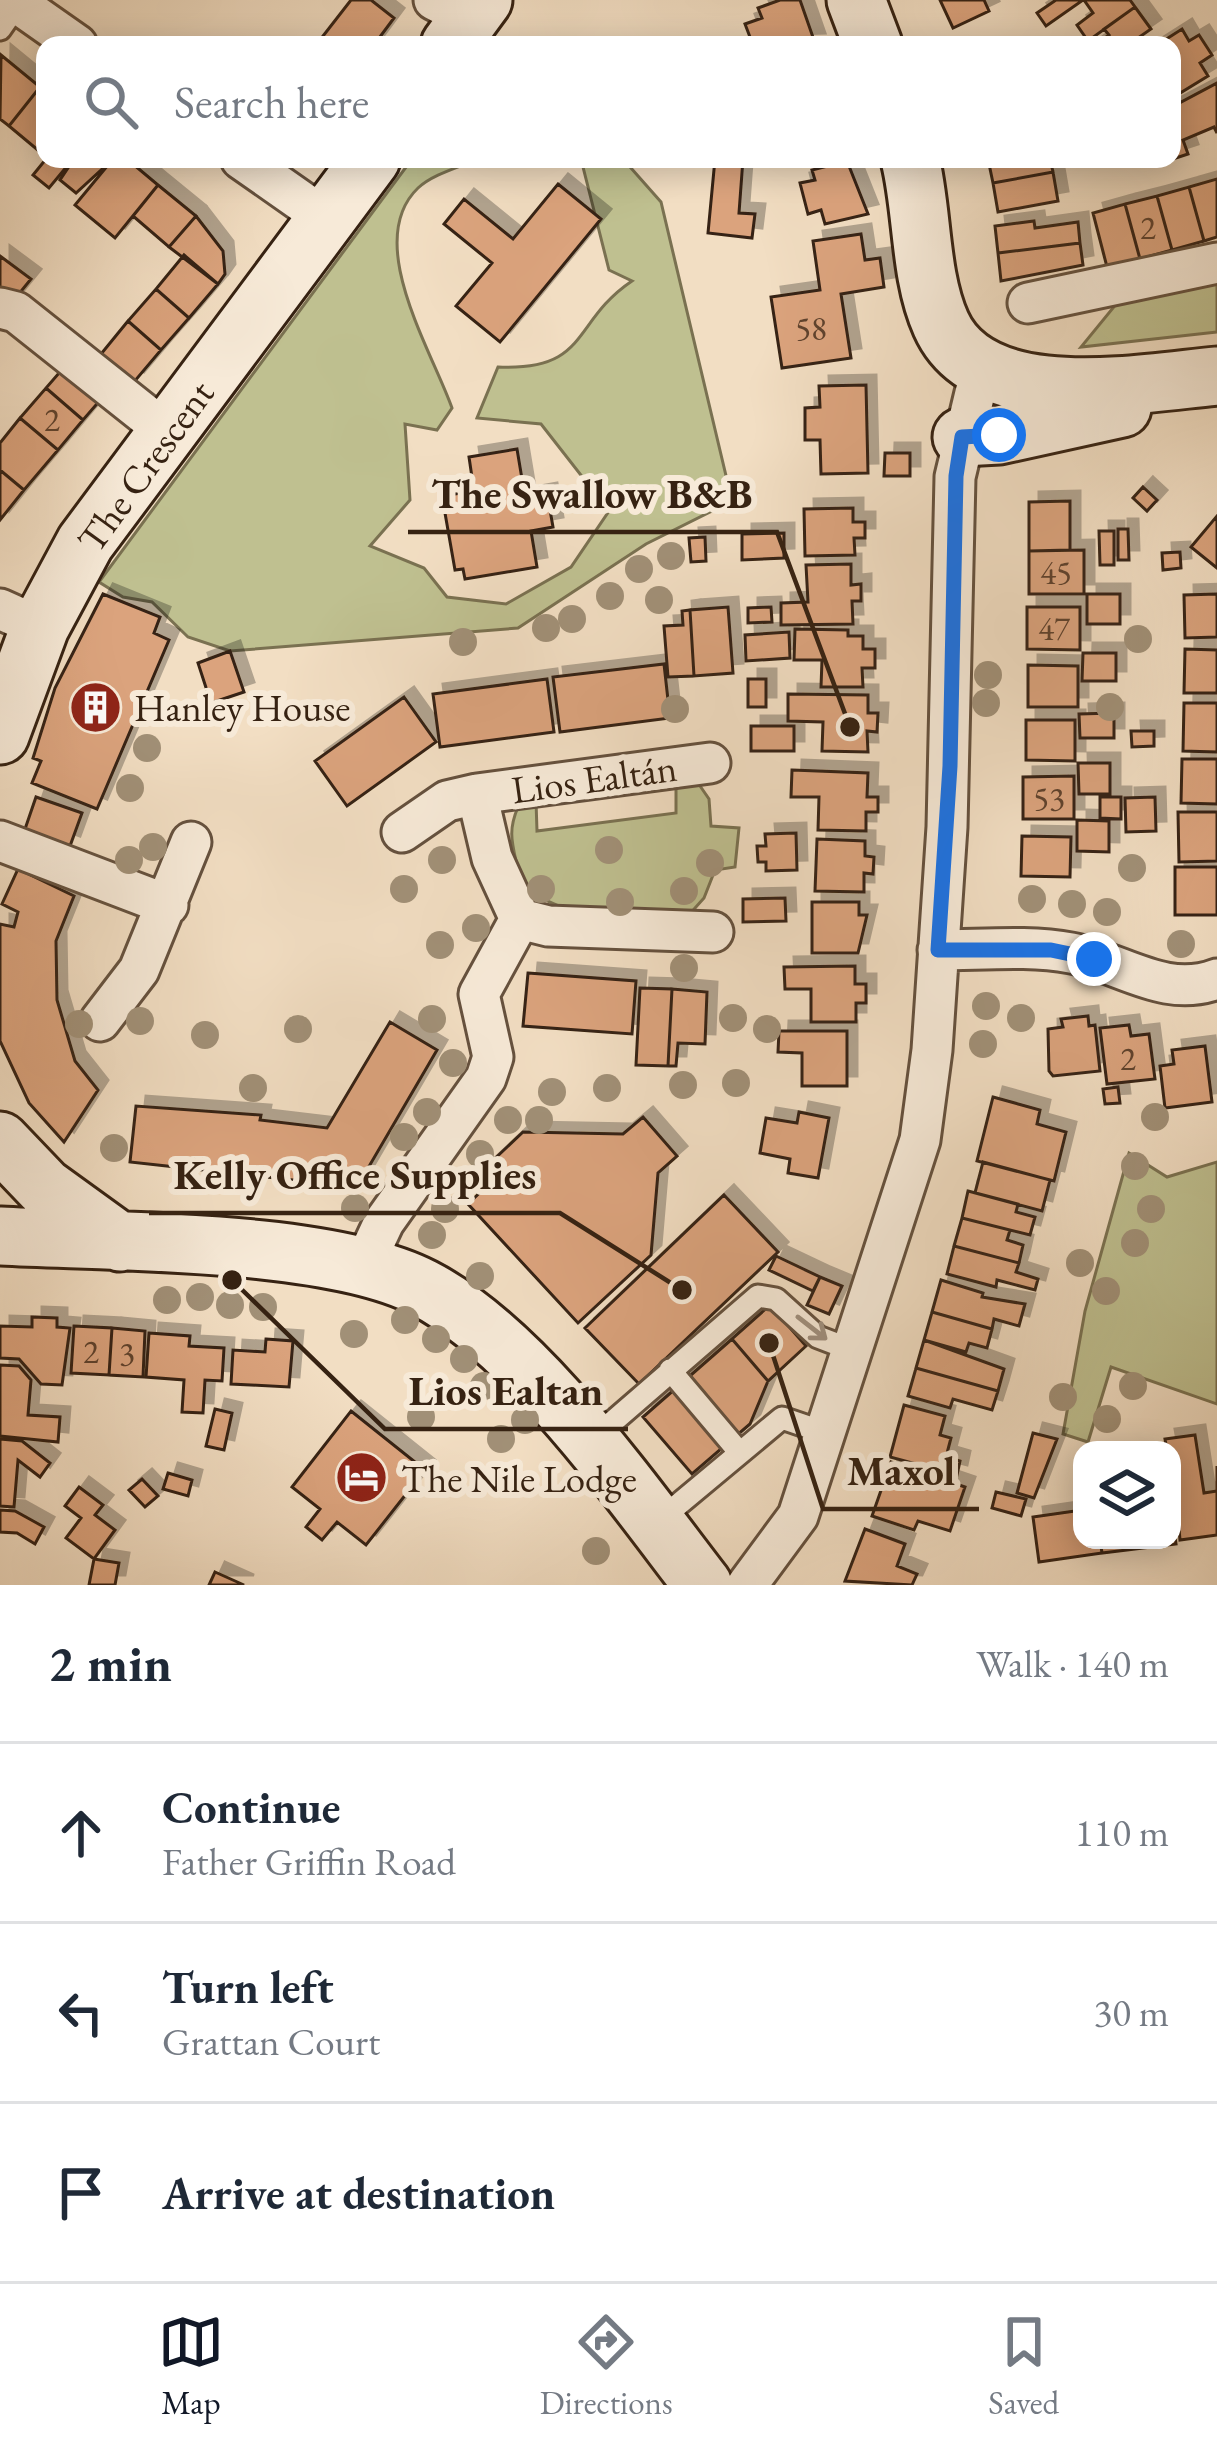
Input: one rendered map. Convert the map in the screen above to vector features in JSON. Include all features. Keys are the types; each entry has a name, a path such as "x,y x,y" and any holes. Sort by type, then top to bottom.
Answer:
{"main road":[{"path":"856,0 870,36"},
{"name":"The Crescent","path":"0,735 20,618 85,543 365,168"},
{"path":"912,168 940,322 960,349 992,371 1048,386 1204,377"},
{"path":"962,437 999,435 1113,412 1204,377"},
{"path":"0,1141 44,1187 123,1244"},
{"path":"0,1236 265,1252 363,1267 423,1287 460,1311 589,1442 703,1585"}],"street":[{"path":"10,11 59,36"},
{"path":"254,168 328,220"},
{"path":"1028,303 1217,263"},
{"path":"0,308 16,312 167,432"},
{"path":"747,1585 798,1516 920,1140 950,766 956,476 975,392 992,371"},
{"name":"Lios Ealtán","path":"402,832 447,801 477,794 710,763"},
{"name":"Lios Ealtán","path":"477,794 492,858 520,919"},
{"path":"0,842 168,905"},
{"path":"100,1022 139,970 191,842"},
{"path":"363,1267 384,1222 486,1078 493,1058 479,994 520,919 548,926 713,932"},
{"path":"938,950 1069,952 1153,981 1178,985 1217,979"}],"lane":[{"path":"589,1442 747,1302 767,1296 818,1337 852,1350"},
{"path":"670,1370 740,1453"},
{"path":"656,1524 782,1418 826,1433"}],"green space":[{"path":"405,168 456,168 418,188 403,210 397,236 406,296 452,408 437,430 405,424 410,500 370,546 424,568 447,597 506,604 571,567 609,511 541,424 477,418 498,367 528,366 565,352 632,281 609,270 583,168 631,168 661,202 732,501 646,544 518,628 230,651 188,637 152,602 123,597 99,582"},
{"path":"1217,278 1217,332 1081,347 1117,303"},
{"path":"676,779 698,783 709,799 711,826 739,828 735,867 715,870 704,898 687,917 587,913 541,897 525,882 512,840 518,807 536,801 537,831 676,813"},
{"path":"1129,1153 1167,1177 1217,1162 1217,1404 1111,1367 1088,1441 1063,1434 1085,1311"}],"building":[{"path":"351,0 371,0 394,18 381,36 323,36"},
{"path":"780,0 800,0 813,36 750,36 745,24 762,18 758,8"},
{"path":"940,0 984,0 989,11 953,28"},
{"path":"1056,0 1083,0 1046,26 1037,13"},
{"path":"1084,0 1130,0 1135,7 1095,36 1085,36 1077,25 1093,13"},
{"path":"1135,7 1151,29 1141,36 1108,36 1104,29"},
{"path":"1182,29 1189,41 1199,35 1212,55 1200,63 1208,76 1181,92 1181,36 1171,36"},
{"path":"1,55 36,84 36,92 9,126 0,119"},
{"path":"1217,83 1217,133 1214,127 1183,140 1188,154 1181,156 1181,102"},
{"path":"36,92 36,148 9,126"},
{"path":"39,168 66,168 49,188 33,175"},
{"path":"68,168 103,168 76,193 60,180"},
{"path":"106,168 138,168 158,185 115,238 75,205"},
{"path":"714,168 742,168 739,213 755,214 752,238 708,233"},
{"path":"850,168 868,214 825,224 821,210 808,214 800,183 815,180 812,170"},
{"path":"990,168 1052,168 1053,172 993,183"},
{"path":"1053,172 1058,201 998,212 993,183"},
{"path":"1217,179 1217,237 1204,241 1189,187"},
{"path":"558,184 601,219 500,342 456,306 492,263 444,224 464,199 513,239"},
{"path":"158,185 196,216 169,247 133,216"},
{"path":"1189,187 1204,241 1172,250 1157,196"},
{"path":"1157,196 1172,250 1140,259 1125,204"},
{"path":"1125,204 1140,259 1107,267 1093,213"},
{"path":"196,216 223,251 225,274 218,284 169,247"},
{"path":"1034,221 1035,228 1078,222 1080,243 998,253 995,226"},
{"path":"861,234 865,260 880,258 884,287 841,294 851,358 782,368 771,297 820,290 813,241"},
{"path":"1080,243 1083,265 1001,281 998,253"},
{"path":"184,255 218,284 189,318 156,289"},
{"path":"0,256 31,279 14,300 0,289"},
{"path":"156,289 189,318 161,350 128,321"},
{"path":"128,321 161,350 134,382 101,354"},
{"path":"72,358 109,390 83,420 46,388"},
{"path":"866,385 868,473 821,474 820,440 805,440 805,408 820,407 819,386"},
{"path":"46,388 83,420 58,450 20,418"},
{"path":"20,418 58,450 24,490 0,470 0,443"},
{"path":"517,449 525,497 547,493 553,527 531,531 537,567 465,579 463,569 455,570 442,496 474,491 469,457"},
{"path":"885,453 910,453 910,476 884,476"},
{"path":"0,470 24,490 0,520"},
{"path":"1143,487 1157,500 1147,511 1133,498"},
{"path":"1070,501 1070,550 1029,551 1029,502"},
{"path":"853,508 853,522 865,522 865,538 854,538 855,555 805,556 804,509"},
{"path":"1217,516 1217,568 1191,547"},
{"path":"1118,529 1128,529 1129,560 1118,560"},
{"path":"1099,531 1114,531 1114,565 1100,565"},
{"path":"784,533 784,558 742,560 742,534"},
{"path":"705,537 706,561 691,562 689,538"},
{"path":"1084,550 1084,594 1029,594 1029,551"},
{"path":"1180,552 1181,568 1163,570 1162,553"},
{"path":"851,564 851,585 861,584 861,601 852,601 853,624 781,625 781,603 808,602 806,565"},
{"name":"Hanley House","path":"103,594 160,617 154,633 169,640 97,809 32,783 41,761 33,758 55,688"},
{"path":"1087,594 1120,594 1120,624 1087,624"},
{"path":"1217,594 1217,637 1185,638 1184,595"},
{"path":"728,607 733,673 694,676 690,610"},
{"path":"771,607 772,622 748,623 748,608"},
{"path":"1027,607 1080,607 1080,650 1027,649"},
{"path":"690,610 694,676 668,677 664,626 683,625 682,611"},
{"path":"795,629 848,630 848,636 863,636 863,649 875,649 875,668 862,668 863,687 821,687 822,660 794,660"},
{"path":"789,632 790,658 746,661 745,635"},
{"path":"1185,649 1217,650 1217,693 1184,693"},
{"path":"230,651 244,692 211,703 198,663"},
{"path":"1083,653 1116,653 1116,681 1082,681"},
{"path":"664,664 670,718 560,732 553,677"},
{"path":"1028,665 1078,666 1078,707 1028,707"},
{"path":"547,679 554,732 440,747 433,694"},
{"path":"748,679 766,679 766,707 748,707"},
{"path":"788,694 868,695 868,713 878,713 877,732 867,731 868,752 822,751 823,722 788,721"},
{"path":"404,697 436,742 347,806 315,761"},
{"path":"1184,703 1217,703 1217,752 1183,751"},
{"path":"1114,713 1114,738 1080,738 1079,714"},
{"path":"1026,720 1075,720 1075,761 1026,760"},
{"path":"751,726 794,726 794,751 751,751"},
{"path":"1131,731 1154,731 1154,746 1132,747"},
{"path":"1182,759 1217,759 1217,804 1181,803"},
{"path":"1078,763 1110,763 1110,794 1079,794"},
{"path":"792,770 868,773 867,797 878,797 878,812 866,812 866,831 818,830 819,797 791,797"},
{"path":"1074,776 1074,819 1023,819 1023,777"},
{"path":"36,797 82,813 70,846 25,829"},
{"path":"1100,797 1121,797 1121,819 1100,818"},
{"path":"1155,797 1156,831 1126,832 1125,798"},
{"path":"1178,812 1217,812 1217,861 1179,862"},
{"path":"1077,820 1109,821 1109,852 1077,851"},
{"path":"796,833 797,870 766,871 766,862 758,862 757,846 766,846 765,834"},
{"path":"1022,836 1071,837 1070,877 1021,876"},
{"path":"817,839 865,841 865,856 874,857 873,874 864,873 864,892 815,891"},
{"path":"1175,867 1217,867 1217,915 1175,915"},
{"path":"18,869 74,896 56,941 57,1000 75,1061 98,1090 64,1142 29,1103 0,1041 0,924 14,927 18,912 2,904"},
{"path":"785,898 786,921 743,922 743,899"},
{"path":"812,902 859,902 859,915 867,915 858,953 812,953"},
{"path":"855,966 855,984 866,984 866,1003 856,1003 856,1022 811,1022 811,989 785,989 784,967"},
{"path":"528,973 636,981 632,1034 523,1026"},
{"path":"640,988 672,989 668,1066 636,1065"},
{"path":"672,989 707,992 705,1044 678,1043 676,1066 668,1066"},
{"path":"1088,1016 1089,1026 1095,1025 1100,1071 1053,1076 1048,1029 1063,1027 1061,1019"},
{"path":"390,1022 437,1050 357,1187 130,1162 136,1106 261,1115 260,1120 327,1128"},
{"path":"1129,1025 1131,1036 1149,1034 1155,1079 1107,1084 1100,1028"},
{"path":"779,1031 847,1031 847,1086 802,1086 802,1053 778,1052"},
{"path":"1205,1046 1212,1102 1165,1108 1160,1066 1174,1064 1172,1050"},
{"path":"1118,1087 1120,1103 1105,1104 1103,1089"},
{"path":"993,1097 1040,1110 1037,1124 1066,1132 1054,1181 977,1161"},
{"path":"799,1112 829,1118 818,1178 788,1173 790,1159 760,1153 766,1118 797,1123"},
{"path":"643,1117 677,1156 658,1173 651,1255 578,1323 468,1204 496,1177 486,1167 523,1132 623,1134"},
{"path":"983,1162 1050,1180 1042,1211 975,1193"},
{"path":"968,1191 1018,1204 1016,1212 1035,1217 1030,1235 962,1218"},
{"path":"724,1195 778,1252 639,1384 585,1328"},
{"path":"962,1218 1010,1230 1007,1240 1023,1245 1019,1263 954,1246"},
{"path":"954,1246 1019,1263 1016,1272 1038,1279 1035,1290 997,1280 996,1287 947,1274"},
{"path":"776,1256 820,1277 813,1291 769,1270"},
{"path":"820,1277 842,1286 829,1314 807,1305"},
{"path":"941,1280 983,1293 982,1297 1025,1304 1019,1326 994,1319 992,1329 932,1312"},
{"path":"770,1305 806,1346 768,1381 732,1339"},
{"path":"932,1312 992,1329 987,1348 969,1343 966,1352 924,1340"},
{"path":"32,1317 57,1318 57,1327 70,1328 62,1385 41,1384 19,1359 0,1358 0,1326 32,1327"},
{"path":"74,1326 112,1328 109,1375 71,1373"},
{"path":"112,1328 145,1331 143,1377 109,1375"},
{"path":"149,1333 190,1336 189,1346 224,1348 222,1381 205,1380 203,1413 182,1412 184,1380 146,1377"},
{"path":"266,1339 293,1341 289,1387 231,1384 233,1350 265,1352"},
{"path":"732,1339 768,1381 750,1424 692,1474 643,1417"},
{"path":"924,1340 1004,1369 998,1391 916,1368"},
{"path":"0,1365 19,1366 31,1380 28,1415 60,1417 58,1442 0,1436"},
{"path":"916,1368 998,1391 992,1410 953,1399 950,1408 908,1396"},
{"path":"904,1405 945,1416 940,1435 951,1438 946,1457 960,1461 957,1475 890,1457"},
{"path":"215,1409 232,1413 224,1450 206,1446"},
{"path":"351,1411 425,1470 366,1545 337,1522 322,1540 306,1527 320,1509 292,1487"},
{"path":"1033,1433 1057,1439 1034,1498 1017,1493"},
{"path":"1195,1435 1204,1493 1217,1491 1217,1535 1181,1540 1181,1441 1165,1439"},
{"path":"0,1439 22,1441 50,1463 40,1477 18,1460 14,1507 0,1506"},
{"path":"891,1462 965,1487 950,1531 918,1521 914,1530 872,1516"},
{"path":"168,1473 192,1480 188,1496 163,1489"},
{"path":"142,1479 158,1496 145,1507 129,1490"},
{"path":"79,1487 103,1505 95,1515 115,1530 94,1559 66,1538 81,1518 65,1506"},
{"path":"996,1492 1026,1499 1021,1516 992,1508"},
{"path":"0,1510 15,1511 44,1527 35,1544 17,1533 0,1532"},
{"path":"1073,1511 1073,1549 1101,1549 1102,1553 1039,1562 1033,1517"},
{"path":"865,1529 905,1544 897,1566 917,1574 912,1585 845,1581"},
{"path":"94,1559 119,1563 115,1585 89,1585"},
{"path":"215,1572 244,1585 209,1585"}],"place":[{"name":"Hanley House","path":"95,707"},
{"name":"The Swallow B&B","path":"850,727"},
{"name":"Lios Ealtan","path":"232,1280"},
{"name":"Kelly Office Supplies","path":"682,1290"},
{"name":"Maxol","path":"769,1343"},
{"name":"The Nile Lodge","path":"362,1478"}],"route":[{"path":"999,435 962,437 956,476 950,766 938,950 1051,950 1094,959"}]}
